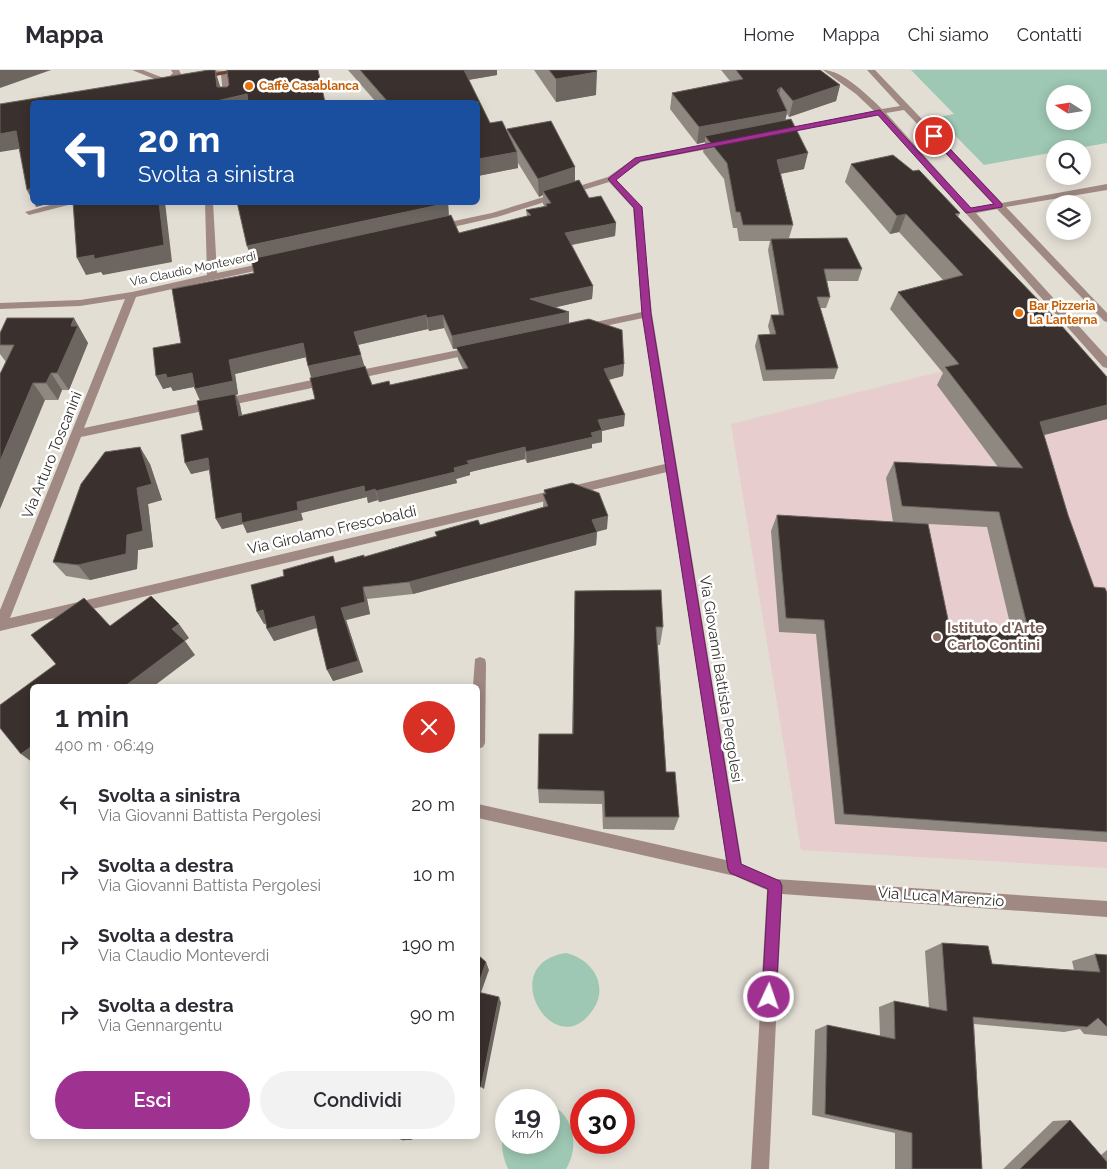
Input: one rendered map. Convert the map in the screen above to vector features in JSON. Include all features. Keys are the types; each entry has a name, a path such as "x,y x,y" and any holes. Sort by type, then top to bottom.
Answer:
{"main road":[{"path":"148,85 243,70"}],"street":[{"path":"136,70 167,82 177,74 175,70"},
{"path":"207,70 225,73 228,100"},
{"path":"827,70 859,92 880,112 1107,364"},
{"path":"871,70 1107,319"},
{"path":"764,135 906,107"},
{"path":"426,230 494,215 612,179 638,160 726,142"},
{"name":"Via Giovanni Battista Pergolesi","path":"612,179 638,207 647,314 735,869"},
{"path":"969,211 1107,187"},
{"path":"29,212 62,205"},
{"path":"208,205 212,277"},
{"name":"Via Claudio Monteverdi","path":"0,306 80,303 132,295 280,262"},
{"name":"Via Arturo Toscanini","path":"0,625 132,295"},
{"path":"579,328 647,314"},
{"path":"77,434 482,349"},
{"name":"Via Girolamo Frescobaldi","path":"0,625 671,467"},
{"path":"479,684 480,663"},
{"path":"480,811 735,869 775,886 760,1169"},
{"name":"Via Luca Marenzio","path":"775,886 1107,910"}],"shaded area":[{"name":"Istituto d'Arte Carlo Contini","path":"1063,341 1107,390 1107,868 801,850 731,424"}],"green space":[{"path":"911,70 1107,70 1107,143 1091,146 1091,140 1046,140 1046,154 984,165 937,117 954,114"},
{"path":"566,953 576,956 591,968 599,984 599,993 592,1011 577,1024 562,1026 548,1019 538,1006 533,990 534,974 545,961"},
{"path":"560,1112 569,1123 570,1154 572,1154 566,1169 508,1169 503,1154 560,1154"}],"building":[{"path":"209,70 215,70 217,87 227,87 229,85 227,70 318,70 325,100 248,100 247,94 221,100 30,100 30,189 27,190 16,131 0,134 0,104"},
{"path":"360,70 464,70 479,100 386,100"},
{"path":"549,70 596,70 597,72 556,79"},
{"path":"736,70 820,70 840,85 793,101 781,87 777,90 787,111 699,127 672,93 743,79"},
{"path":"480,103 490,123 502,121 517,152 480,159"},
{"path":"791,119 808,153 777,160 793,225 743,225 740,212 736,212 727,163 705,136"},
{"path":"551,121 575,167 538,179 507,129"},
{"path":"893,155 913,171 919,170 960,213 955,214 1045,307 1107,377 1107,405 1040,422 1068,515 1094,587 1105,588 1107,593 1107,832 844,814 824,620 786,618 777,515 928,524 950,629 1029,633 999,512 902,506 894,462 1023,468 945,367 959,364 898,292 963,275 906,214 897,216 851,164"},
{"path":"579,180 589,198 601,196 616,223 565,233 593,286 530,299 569,312 452,336 443,315 427,318 426,315 354,332 361,355 308,366 303,343 229,360 233,381 195,389 192,373 167,378 166,374 156,376 153,348 181,343 172,289 254,273 251,259 451,215 459,233 531,215 526,210 547,206 546,204 551,203 543,191"},
{"path":"73,205 159,205 164,245 94,259 94,255 77,258"},
{"path":"238,205 439,205 247,246"},
{"path":"847,238 862,269 824,269 830,297 817,297 838,368 766,370 758,335 776,334 771,315 784,315 771,239"},
{"path":"7,318 74,318 71,326 78,326 57,373 51,373 46,383 33,383 0,461 0,374 14,345 0,345 0,333"},
{"path":"589,319 622,330 624,364 604,369 625,415 598,420 602,430 591,433 593,437 526,452 525,447 467,461 469,464 454,468 455,472 376,491 375,489 365,492 364,486 297,502 298,510 242,523 241,513 216,519 208,458 185,463 181,435 203,430 197,401 235,394 239,416 315,399 310,378 365,366 372,385 389,381 390,385 468,368 456,347"},
{"path":"140,447 152,484 137,488 143,531 127,535 126,554 78,565 53,562 81,484 105,452"},
{"path":"572,483 599,493 608,516 592,520 597,532 409,582 363,587 365,602 341,608 358,661 327,670 314,616 267,629 263,610 257,612 251,585 284,576 283,570 333,556 335,563 364,555 364,557 437,536 435,532 478,520 480,525 548,506 543,494 546,494 544,490"},
{"path":"661,590 663,627 656,627 666,772 675,772 679,817 605,817 604,791 538,789 539,734 573,734 575,591"},
{"path":"151,596 179,624 172,629 185,641 128,684 30,684 30,747 21,754 0,728 0,705 56,664 31,635 84,598 110,626"},
{"path":"942,943 988,946 992,964 1055,969 1100,972 1095,954 1107,955 1107,1027 1098,1018 1087,1027 973,1017 982,1169 912,1169 912,1133 825,1114 827,1025 895,1039 894,1001 947,1011"},
{"path":"480,957 486,962 480,980"},
{"path":"480,992 499,997 480,1087"},
{"path":"1070,1120 1107,1162 1107,1169 1020,1169"}],"place":[{"name":"Caffè Casablanca","path":"249,86"},
{"name":"Bar Pizzeria La Lanterna","path":"1019,313"},
{"name":"Istituto d'Arte Carlo Contini","path":"937,637"}],"route":[{"path":"769,997 775,886 735,869 647,314 638,207 612,179 638,160 880,112 969,211 1000,205 934,136"}]}
